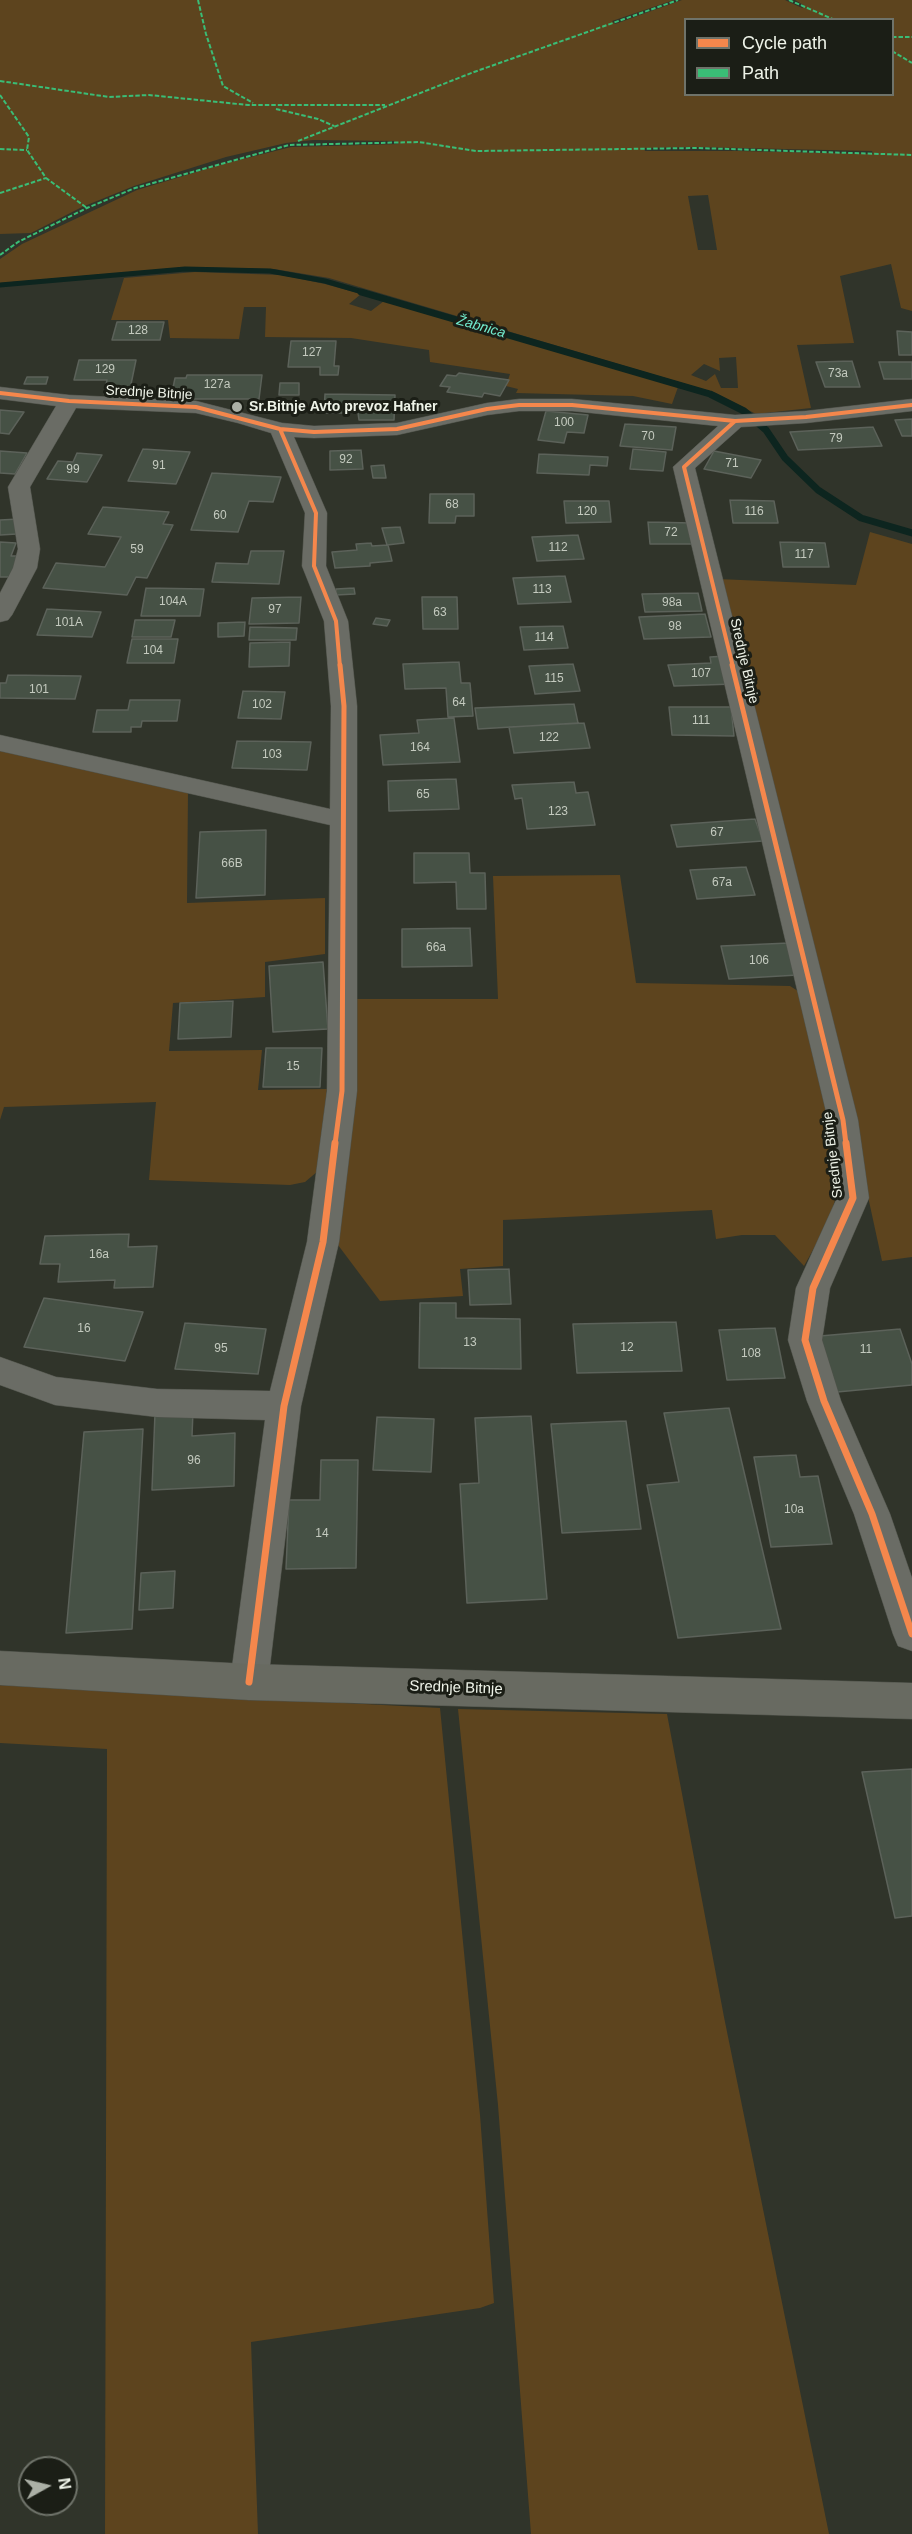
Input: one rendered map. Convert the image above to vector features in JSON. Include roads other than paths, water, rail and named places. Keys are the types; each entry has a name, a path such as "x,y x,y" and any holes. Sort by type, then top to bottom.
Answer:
{"main road":[{"name":"Srednje Bitnje","path":"0,1668 249,1682 912,1701"}],"street":[{"name":"Srednje Bitnje","path":"0,393 69,401 196,407 280,429 314,432 397,429 488,409 547,404 735,422"},
{"path":"0,615 25,568 29,549 19,487 69,401"},
{"path":"735,422 912,405"},
{"name":"Srednje Bitnje","path":"735,422 684,467 843,1120 854,1198 813,1288 806,1340 824,1401 872,1514 912,1634"},
{"path":"249,1682 284,1406 323,1242 342,1091 344,706 336,621 314,566 316,513 280,429"},
{"path":"0,743 344,820"},
{"path":"0,1371 55,1391 157,1403 284,1406"}],"waterway":[{"name":"Žabnica","path":"0,285 185,269 270,271 325,281 366,293"},
{"name":"Žabnica","path":"361,292 710,394 744,411 766,430 785,458 818,490 861,518 912,533"}],"place":[{"name":"Sr.Bitnje Avto prevoz Hafner","path":"237,407"}]}
